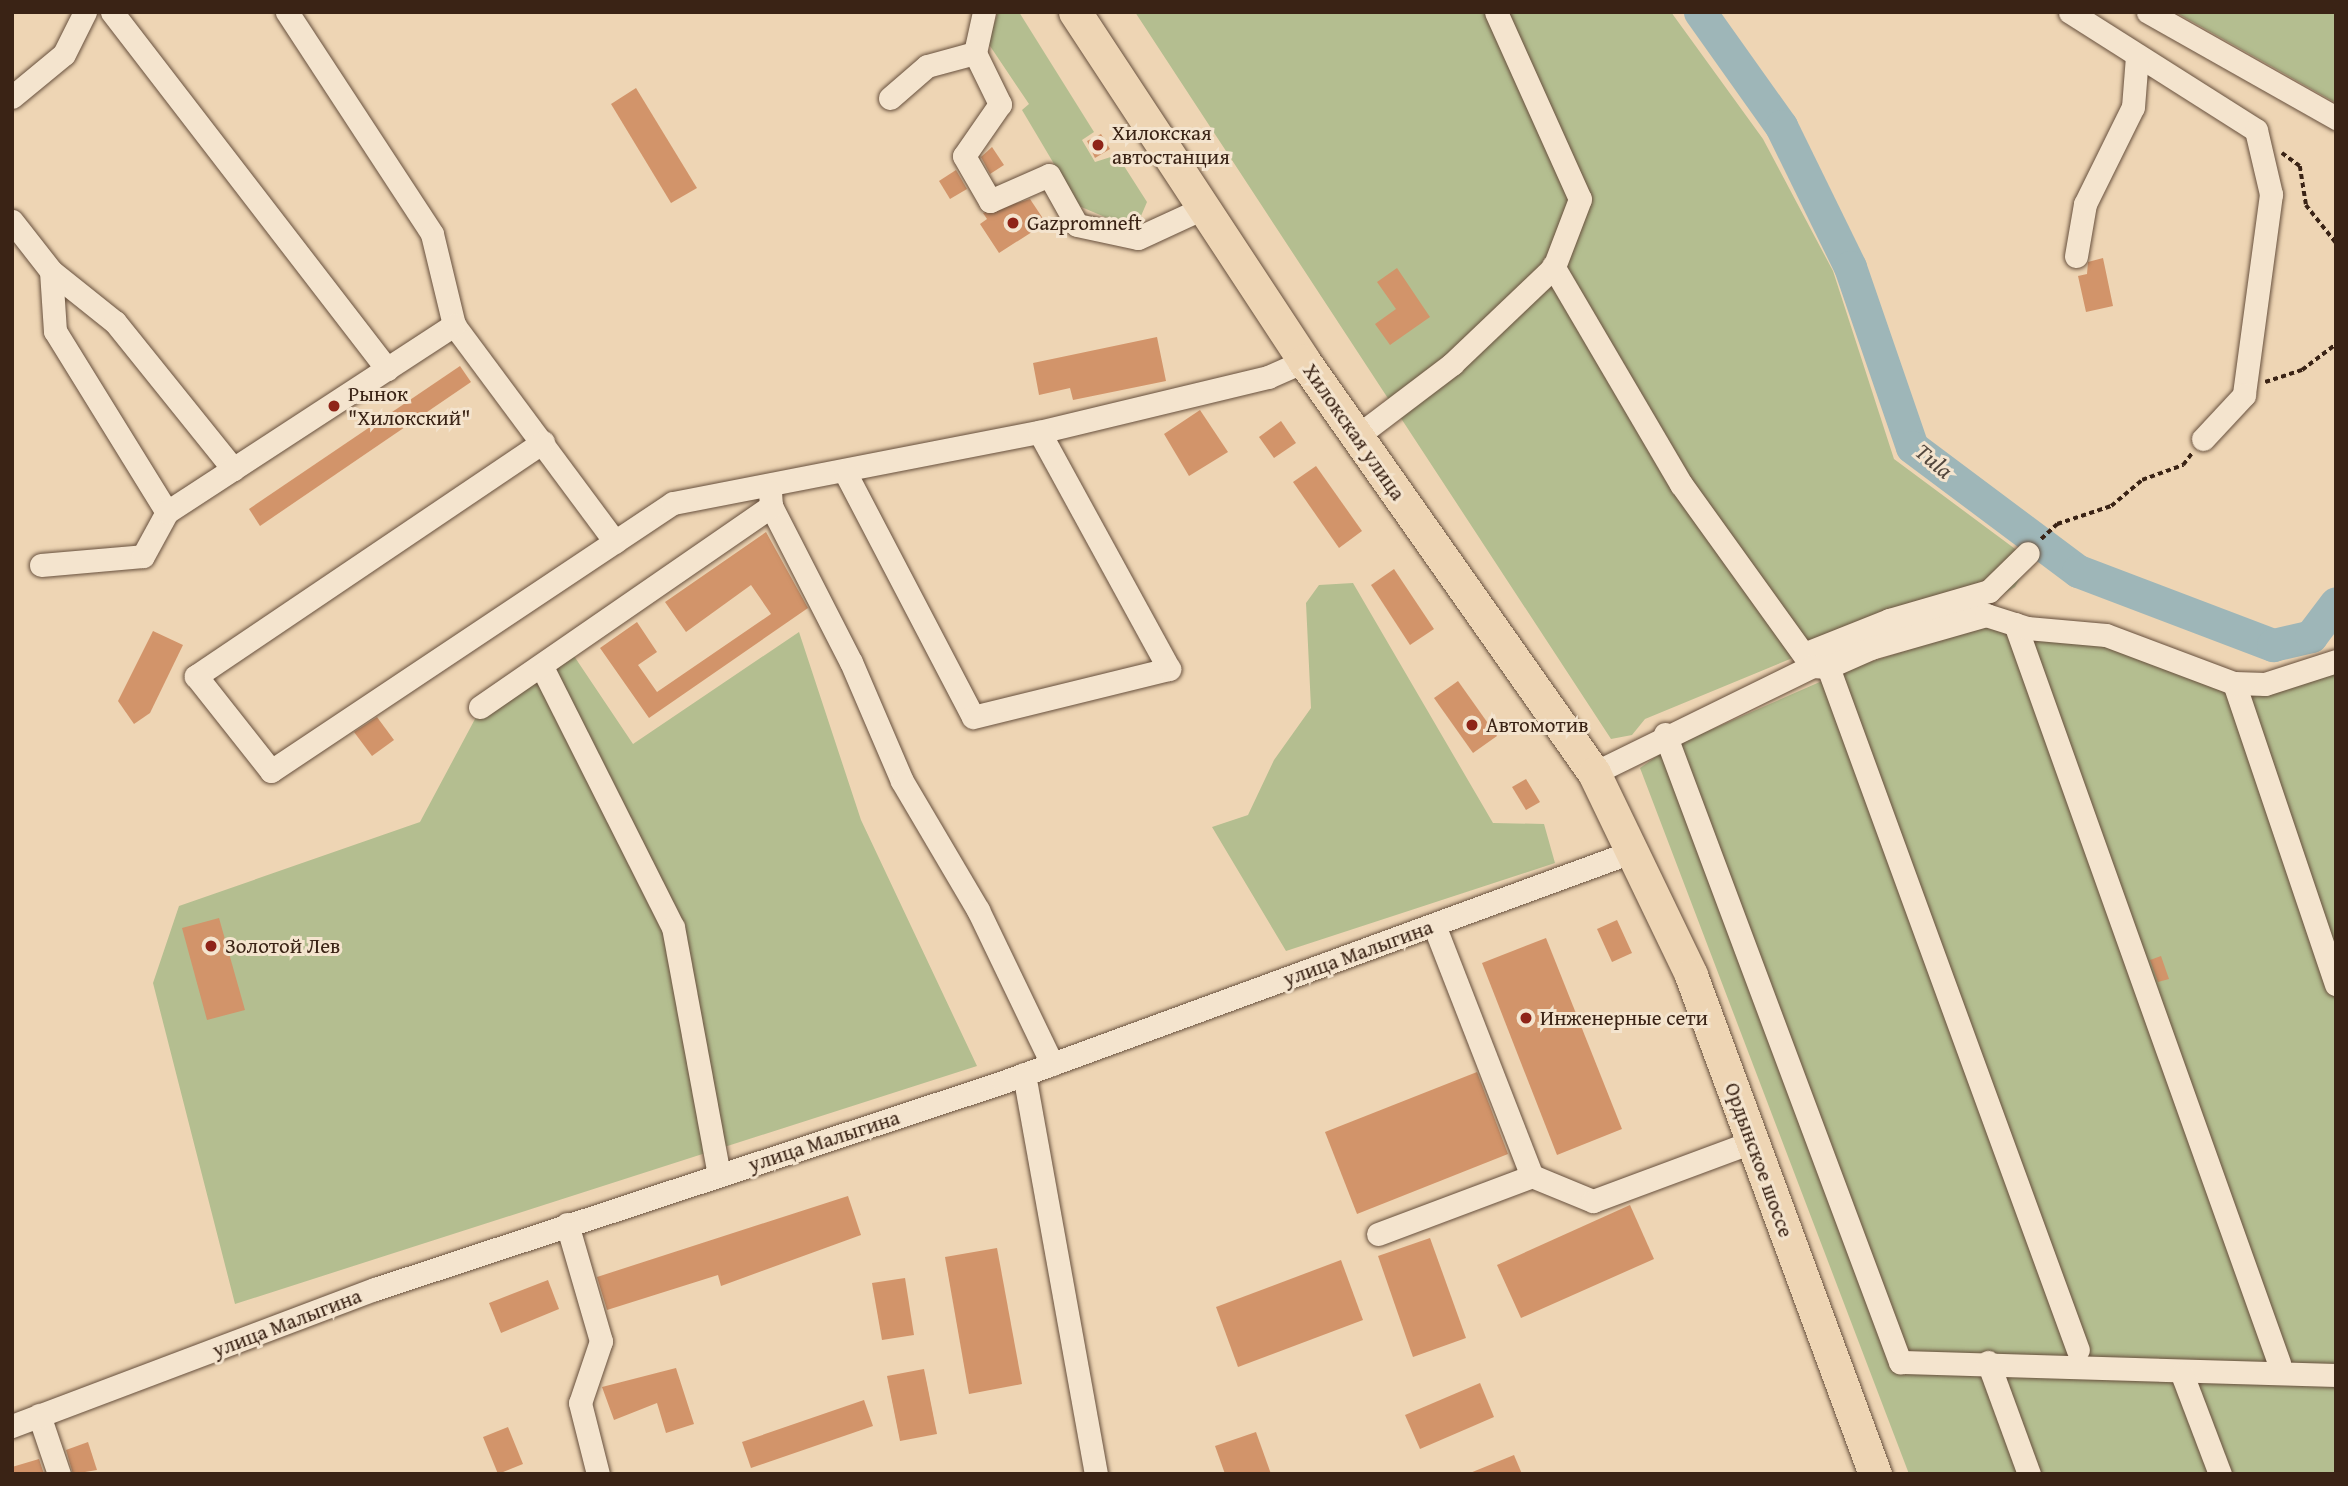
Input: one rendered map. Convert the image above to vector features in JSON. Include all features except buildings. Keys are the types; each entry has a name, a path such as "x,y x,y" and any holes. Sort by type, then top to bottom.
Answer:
{"highway":[{"name":"Хилокская улица","path":"1075,12 1201,209 1356,437 1594,773 1633,851"},
{"name":"Ордынское шоссе","path":"1633,851 1691,975 1875,1474"}],"street":[{"path":"12,97 64,54 85,12"},
{"path":"112,12 387,369"},
{"path":"287,12 432,234 454,325 615,542"},
{"path":"984,12 975,53 1000,104 964,156 990,201 1049,175 1077,225 1138,238 1201,209"},
{"path":"1356,437 1452,364 1553,266 1580,199 1496,12"},
{"path":"2070,12 2137,57 2256,130 2271,194 2244,395 2203,439"},
{"path":"2148,12 2336,118"},
{"path":"890,98 927,66 975,53"},
{"path":"2076,256 2085,204 2133,107 2137,57"},
{"path":"12,221 51,271 115,322 233,469"},
{"path":"1553,266 1681,484 1815,662 2078,1350"},
{"path":"51,271 55,331 167,512"},
{"path":"41,565 143,556 167,512 454,325"},
{"path":"543,442 197,676 271,771 673,503 770,494 845,472 1039,432 1268,377 1304,360"},
{"path":"845,472 973,717 1168,668 1039,432"},
{"path":"480,708 542,667 770,494"},
{"path":"770,494 851,662 902,781 978,910 1052,1064"},
{"path":"1594,773 1665,734 1815,662 1889,620 1989,591 2028,553"},
{"path":"1815,662 1986,615 2015,624 2106,635 2234,683 2265,684 2336,661"},
{"path":"2015,624 2279,1363"},
{"path":"542,667 673,927 719,1175"},
{"path":"2234,683 2336,984"},
{"path":"1665,734 1900,1362 1988,1362 2182,1374 2336,1375"},
{"name":"улица Малыгина","path":"12,1426 567,1224 1024,1074 1633,851"},
{"path":"1434,925 1532,1175"},
{"path":"1024,1074 1096,1474"},
{"path":"1378,1234 1532,1175 1593,1201 1752,1142"},
{"path":"567,1224 601,1341 580,1403 598,1474"},
{"path":"1988,1362 2029,1474"},
{"path":"2182,1374 2220,1474"},
{"path":"39,1415 59,1474"}],"path":[{"path":"2256,130 2300,166 2306,205 2336,243"},
{"path":"2245,384 2279,381 2336,344"},
{"path":"2048,531 2111,506 2142,480 2183,465 2203,439"}],"green space":[{"path":"998,12 1019,12 1094,132 1082,140 1095,162 1117,155 1147,202 1138,223 1126,226 1079,206 1022,110 1029,104 988,43"},
{"path":"1135,12 1671,12 1763,139 1833,271 1894,459 2030,560 2015,587 1983,606 1848,635 1645,719 1632,735 1611,739"},
{"path":"2175,12 2336,12 2336,103"},
{"path":"1353,583 1493,823 1544,824 1555,863 1286,951 1212,827 1248,815 1274,760 1311,708 1306,603 1319,585"},
{"path":"1983,626 2096,641 2239,698 2336,667 2336,1474 1909,1474 1640,768 1667,749 1854,667"},
{"path":"799,632 861,820 977,1066 235,1304 153,983 179,906 420,822 475,719 574,656 633,744"}],"waterway":[{"name":"Tula","path":"1700,12 1781,126 1850,267 1912,447 2078,571 2273,645 2311,636 2336,603"}],"place":[{"name":"Хилокская автостанция","path":"1098,145"},
{"name":"Gazpromneft","path":"1013,223"},
{"name":"Рынок \"Хилокский\"","path":"334,406"},
{"name":"Автомотив","path":"1472,725"},
{"name":"Золотой Лев","path":"211,946"},
{"name":"Инженерные сети","path":"1526,1018"}]}
